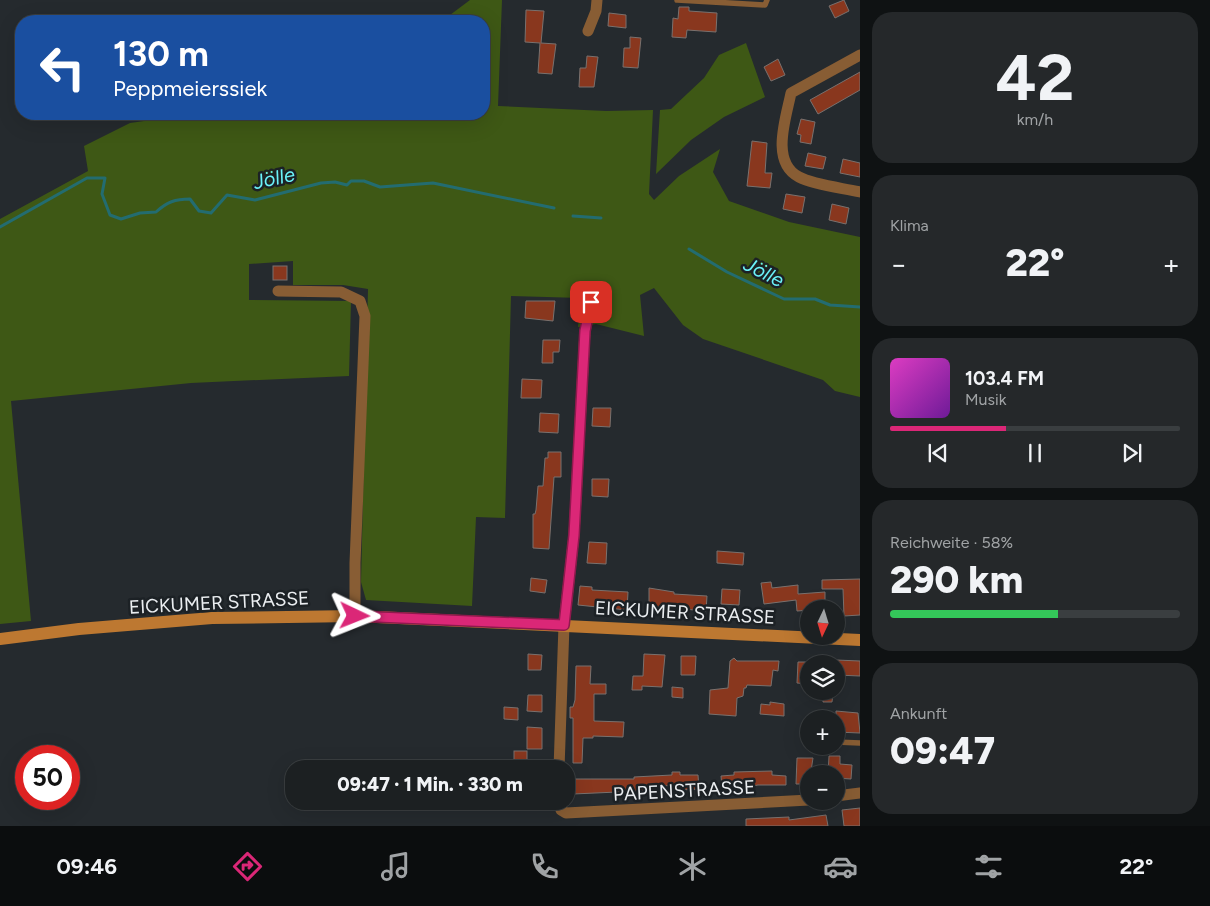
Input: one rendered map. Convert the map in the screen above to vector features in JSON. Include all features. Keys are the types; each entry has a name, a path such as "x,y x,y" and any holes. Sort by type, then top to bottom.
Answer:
{"main road":[{"name":"EICKUMER STRASSE","path":"0,639 79,629 212,618 355,616 860,640"}],"street":[{"path":"588,31 596,11 597,0"},
{"path":"860,56 791,93 782,154 788,166 798,177 860,192"},
{"path":"278,291 341,292 360,302 365,316 355,616"},
{"path":"559,760 564,625 574,535 585,331 591,302"},
{"path":"845,795 860,793"},
{"name":"PAPENSTRASSE","path":"570,810 576,812 800,800"}],"lane":[{"path":"678,0 766,3"},
{"path":"845,743 860,744"}],"green space":[{"path":"470,0 502,0 498,106 606,111 653,110 649,194 654,200 679,176 720,149 713,172 729,201 789,222 860,237 860,397 835,391 823,380 703,339 683,325 654,288 640,295 644,336 596,324 578,327 581,298 511,296 505,518 476,517 472,606 366,600 361,582 368,289 343,285 293,285 293,261 249,264 249,300 351,301 349,376 191,383 11,401 31,621 0,624 0,219 88,171 84,146 130,123 151,120 490,120 490,15 450,15"},
{"path":"746,43 765,97 724,117 691,140 656,174 660,110 671,109 704,78 719,55"}],"building":[{"path":"844,0 849,11 835,18 829,6"},
{"path":"679,7 689,7 689,11 717,13 716,32 687,30 686,38 672,37 673,18 678,19"},
{"path":"526,10 544,11 541,43 556,44 552,74 538,73 540,43 525,42"},
{"path":"609,13 626,15 626,28 608,26"},
{"path":"630,37 641,38 638,68 623,67 624,48 630,48"},
{"path":"587,56 598,57 594,87 579,87 580,68 586,68"},
{"path":"778,59 785,75 771,81 764,67"},
{"path":"860,72 860,90 818,114 810,100"},
{"path":"801,119 815,122 811,144 800,142 801,135 797,134"},
{"path":"752,141 767,143 765,173 772,173 770,188 747,186"},
{"path":"808,153 826,157 823,169 805,166"},
{"path":"843,159 860,163 860,177 840,173"},
{"path":"786,194 805,197 802,213 783,209"},
{"path":"832,204 849,208 846,224 829,220"},
{"path":"273,266 287,266 287,280 273,280"},
{"path":"526,301 555,301 553,321 525,318"},
{"path":"543,340 560,340 559,352 553,352 553,363 542,363"},
{"path":"522,379 542,380 541,398 521,398"},
{"path":"593,408 611,408 610,427 592,426"},
{"path":"540,413 559,414 558,433 539,432"},
{"path":"548,452 561,452 561,477 554,477 549,549 533,548 533,514 535,514 536,510 538,486 543,486 545,458 548,458"},
{"path":"592,479 609,479 608,497 592,496"},
{"path":"589,542 607,543 606,564 587,563"},
{"path":"717,551 744,553 743,565 717,563"},
{"path":"531,578 547,580 545,593 530,591"},
{"path":"860,579 860,615 845,616 843,589 822,589 822,580"},
{"path":"771,582 772,588 798,585 798,594 825,592 825,600 800,600 800,611 797,611 796,600 764,604 761,583"},
{"path":"580,586 592,587 592,590 628,592 627,610 578,605"},
{"path":"649,588 674,592 674,594 707,596 706,611 649,606"},
{"path":"722,589 740,590 739,605 721,604"},
{"path":"528,654 542,655 541,670 528,670"},
{"path":"644,654 665,655 662,687 642,686 642,690 632,690 633,676 643,676"},
{"path":"681,656 696,656 695,675 681,675"},
{"path":"734,658 737,661 779,661 778,671 773,670 771,686 747,685 744,688 743,696 737,698 736,716 709,714 710,690 728,688 730,661"},
{"path":"845,660 860,661 860,676 845,675"},
{"path":"798,662 800,662 800,683 797,683"},
{"path":"576,666 591,666 590,684 606,684 606,694 594,694 594,721 624,722 623,737 593,736 593,738 583,738 582,763 575,763 575,760 573,760 573,718 570,718 570,707 573,707"},
{"path":"672,687 683,688 683,698 672,697"},
{"path":"528,695 542,695 542,712 527,711"},
{"path":"823,700 832,700 832,702 823,702"},
{"path":"770,702 784,704 784,716 760,714 761,704 770,705"},
{"path":"504,707 518,708 518,720 504,719"},
{"path":"845,712 858,713 860,733 845,732"},
{"path":"527,727 542,728 542,749 527,749"},
{"path":"514,751 527,751 527,760 514,760"},
{"path":"829,756 840,756 840,764 852,765 851,779 845,779 845,765 828,765"},
{"path":"797,758 813,758 812,765 800,765 800,784 796,784"},
{"path":"772,771 772,775 786,776 786,785 758,785 752,786 752,790 742,790 742,787 722,787 721,776 734,775 734,772"},
{"path":"672,772 680,772 680,775 698,775 699,789 680,790 680,785 662,786 662,790 575,794 575,779 634,779 634,777 672,775"},
{"path":"860,808 860,826 844,826 842,810"},
{"path":"826,815 828,826 746,826 746,819 789,817 789,820"}],"waterway":[{"name":"Jölle","path":"0,227 87,178 105,178 102,194 110,215 121,219 140,213 156,212 168,203 180,200 190,199 199,211 211,213 227,195 255,200 321,183 335,182 347,185 351,181 364,181 380,187 433,183 554,208"},
{"name":"Jölle","path":"573,216 601,218"},
{"name":"Jölle","path":"689,249 727,272 784,299 815,299 830,305 860,307"}],"route":[{"path":"355,616 564,625 574,535 585,331 591,302"}]}
